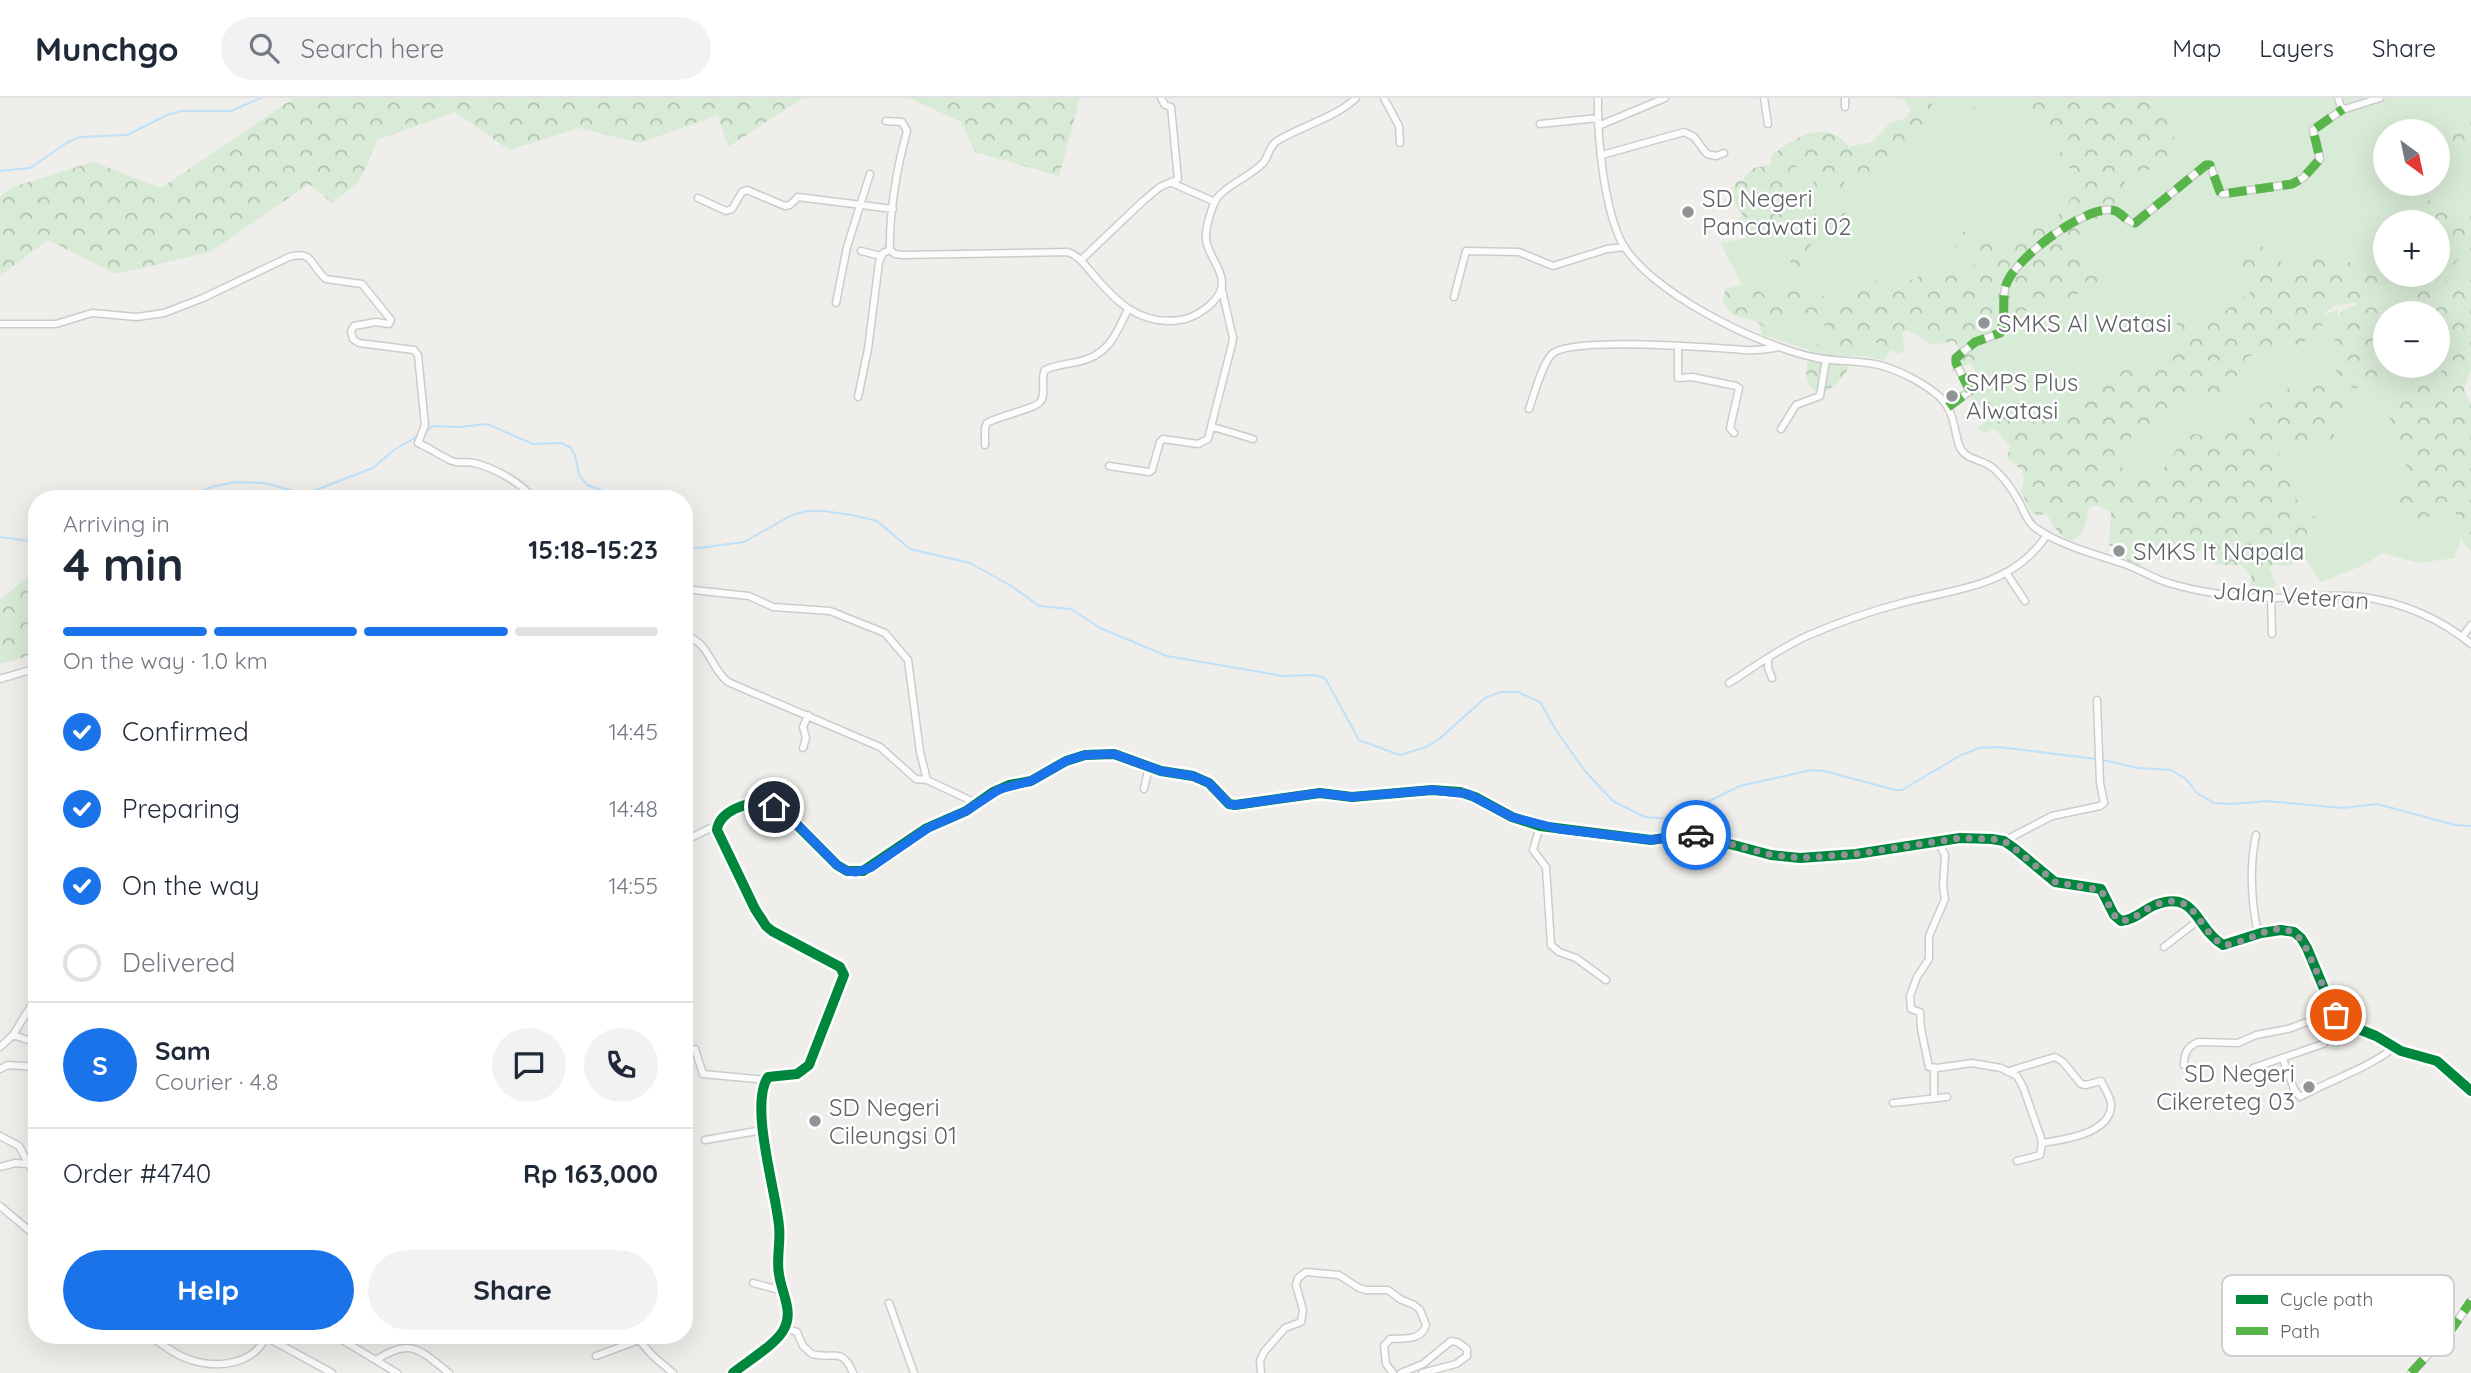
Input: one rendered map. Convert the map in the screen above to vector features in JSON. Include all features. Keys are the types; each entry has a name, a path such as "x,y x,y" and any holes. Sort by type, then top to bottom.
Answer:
{"street":[{"path":"1081,260 1136,207 1160,187 1178,179 1171,107 1165,105 1161,98"},
{"path":"1110,466 1149,472 1163,439 1204,443 1208,439 1233,338 1220,275 1207,246 1206,237 1214,202 1228,188 1265,161 1274,143 1345,108 1356,98"},
{"path":"1384,98 1399,126 1400,143"},
{"path":"1598,98 1602,155 1614,220 1625,247 1658,281 1703,312 1753,338 1826,359 1878,364 1937,394 1948,408 1970,391 1956,358 1975,342 2000,333 2004,317 2005,289 2010,275 2021,262 2067,226 2110,210 2134,223 2206,164 2210,165 2223,194 2299,181 2320,159 2313,130 2343,108 2350,109 2380,98"},
{"path":"1541,124 1598,122 1665,98"},
{"path":"1764,98 1768,124"},
{"path":"1845,98 1845,107"},
{"path":"2338,98 2343,108"},
{"path":"886,121 902,122 907,131 893,209 890,250"},
{"path":"1602,155 1684,132 1694,137 1707,155 1724,153"},
{"path":"836,303 848,247 870,174"},
{"path":"1172,183 1214,202"},
{"path":"698,198 726,211 732,209 741,191 747,190 787,206 798,197 893,209"},
{"path":"1454,297 1466,251 1519,252 1553,266 1607,249 1625,247"},
{"path":"861,250 881,256"},
{"path":"890,250 902,255 1060,251 1074,254 1117,302 1128,309 1164,320 1188,318 1213,301 1221,288"},
{"path":"858,397 869,349 881,256 890,250"},
{"path":"0,324 57,324 92,313 137,317 163,313 203,298 276,261 298,254 306,256 326,279 362,284 374,296 380,308 389,315 389,324 376,322 354,326 351,331 353,339 359,343 414,350 418,355 425,425 418,443 452,461 471,463 495,471 527,490"},
{"path":"985,445 985,428 988,423 1037,406 1042,398 1042,376 1045,370 1099,355 1111,341 1128,309"},
{"path":"1529,409 1545,366 1557,351 1606,345 1748,350 1781,347"},
{"path":"1678,346 1678,378 1692,377 1739,388 1730,428 1734,433"},
{"path":"1781,429 1794,407 1819,396 1826,359"},
{"name":"Jalan Veteran","path":"1948,408 1963,453 1986,463 1996,471 2017,498 2032,525 2047,534 2168,583 2241,596 2371,598 2444,624 2471,645"},
{"path":"1213,426 1254,439"},
{"path":"1729,683 1806,636 1912,600 1980,585 2007,573 2030,554 2047,534"},
{"path":"2007,573 2025,601"},
{"path":"693,590 748,596 773,607 830,611 885,633 908,660 920,752 927,780"},
{"path":"2272,598 2272,634"},
{"path":"2462,637 2471,625"},
{"path":"693,639 706,649 721,675 729,682 880,747 916,779 927,780 976,803"},
{"path":"1768,659 1772,678"},
{"path":"0,679 28,671"},
{"path":"2004,841 2052,816 2104,803 2100,783 2097,700"},
{"path":"803,748 806,738 803,727 808,715"},
{"path":"693,837 717,825 729,812 752,803 774,807 793,820 837,865 847,871 856,872 870,868 928,828 958,816 1000,789 1031,781 1076,757 1114,754 1161,771 1193,776 1209,783 1229,804 1235,805 1320,793 1352,797 1432,790 1468,794 1512,817 1540,826 1651,840 1692,834 1772,855 1800,858 1856,854 1937,840 1975,838 2004,841 2055,882 2101,890 2114,915 2121,921 2129,920 2154,905 2177,901 2187,904 2207,932 2223,945 2258,933 2289,930 2298,934 2312,959 2334,1012 2344,1024 2376,1036 2406,1052 2437,1061 2471,1091"},
{"path":"1144,789 1149,766"},
{"path":"695,1049 704,1074 766,1080 773,1076 797,1074 806,1069 816,1051 844,975 840,967 778,936 765,926 720,840 717,825"},
{"path":"1540,826 1533,850 1546,867 1551,945 1559,952 1576,958 1606,981"},
{"path":"2256,835 2251,898 2258,933"},
{"path":"1937,840 1945,855 1945,899 1929,936 1929,958 1917,977 1909,1000 1911,1009 1920,1012 1929,1066 1934,1068 1972,1063 2009,1071 2021,1080 2042,1143 2040,1155 2017,1161"},
{"path":"2164,947 2200,919"},
{"path":"0,1047 13,1035 28,1011"},
{"path":"2184,1065 2184,1056 2198,1042 2238,1043 2256,1035 2308,1023 2334,1012"},
{"path":"2253,1068 2323,1044 2344,1024"},
{"path":"13,1035 28,1040"},
{"path":"2283,1059 2294,1089 2300,1097 2331,1079 2372,1063 2395,1046"},
{"path":"2009,1071 2055,1057 2063,1062 2081,1084 2086,1086 2101,1081 2109,1097 2112,1106 2109,1113 2091,1131 2077,1137 2042,1143"},
{"path":"0,1069 8,1065 28,1066"},
{"path":"1934,1068 1934,1098"},
{"path":"733,1373 768,1346 785,1328 788,1317 778,1271 781,1243 779,1224 763,1130 763,1090 766,1080"},
{"path":"1893,1103 1947,1097"},
{"path":"705,1140 763,1130"},
{"path":"0,1136 19,1146 27,1163 0,1167"},
{"path":"0,1206 28,1229"},
{"path":"1261,1373 1260,1362 1264,1352 1285,1328 1301,1322 1303,1310 1296,1285 1298,1278 1311,1271 1339,1275 1366,1290 1388,1290 1420,1310 1426,1325 1421,1335 1390,1339 1384,1346 1386,1364 1393,1373"},
{"path":"753,1283 783,1290"},
{"path":"2454,1326 2471,1301"},
{"path":"889,1303 914,1373"},
{"path":"785,1328 797,1332 803,1346 812,1354 837,1355 845,1359 853,1373"},
{"path":"1401,1373 1423,1364 1451,1341 1463,1345 1469,1353 1455,1364 1422,1373"},
{"path":"165,1344 191,1360 215,1363 244,1360 256,1353 261,1344"},
{"path":"280,1344 332,1373"},
{"path":"349,1344 397,1373"},
{"path":"596,1356 626,1344"},
{"path":"642,1344 673,1373"},
{"path":"376,1360 398,1347 409,1347 429,1357 449,1373"},
{"path":"2411,1373 2427,1356"}],"green space":[{"path":"294,98 803,98 728,147 718,115 640,143 579,128 509,150 455,112 377,140 359,182 332,203 309,184 210,252 116,274 48,240 0,276 0,197 13,187 93,162 161,188"},
{"path":"903,98 1080,98 1059,176 975,152 961,122 912,99"},
{"path":"1896,98 1931,98 1932,106 1945,110 1984,108 1995,114 1999,121 1983,115 1957,119 1937,117 1925,132 1899,149 1890,173 1884,178 1875,180 1846,175 1844,184 1850,205 1847,211 1814,240 1805,266 1795,267 1786,249 1809,231 1811,217 1833,206 1838,193 1835,190 1817,188 1803,167 1791,167 1787,210 1780,219 1762,223 1747,218 1736,206 1733,190 1735,182 1744,180 1754,168 1770,165 1772,155 1811,133 1831,133 1849,147 1872,142 1890,123 1906,118 1911,110 1904,100"},
{"path":"1922,98 2046,98 2102,164 2064,227 2002,271 1887,304 1891,348 1884,361 1868,356 1829,356 1762,335 1757,313 1720,243 1746,238 1738,218 1771,203 1789,156 1880,159"},
{"path":"2137,98 2471,98 2471,232 2450,226 2450,210 2373,210 2373,276 2165,371 2043,433 1987,395 1957,336 2049,280"},
{"path":"2145,98 2152,105 2155,102 2161,103 2173,129 2173,147 2164,162 2155,168 2132,173 2126,179 2127,212 2121,217 2110,212 2103,216 2099,237 2097,235 2083,247 2082,265 2087,273 2097,276 2104,283 2099,289 2077,294 2074,301 2069,302 2063,297 2059,298 2055,306 2024,311 1986,339 1976,359 1955,372 1951,370 1958,351 1954,341 1932,345 1906,331 1902,333 1905,350 1899,354 1871,340 1865,344 1849,345 1845,351 1848,367 1845,375 1824,392 1814,390 1810,386 1807,367 1813,348 1827,334 1827,326 1806,320 1783,319 1782,327 1770,330 1753,320 1733,315 1723,302 1725,289 1748,283 1774,302 1785,290 1796,287 1832,299 1842,299 1863,288 1866,281 1872,278 1881,284 1879,288 1871,291 1870,297 1893,282 1917,278 1926,269 1958,273 1975,264 1975,257 1956,248 1951,232 1964,232 1987,242 2000,243 2027,225 2055,220 2076,190 2077,177 2067,165 2059,162 2059,155 2071,134 2070,130 2061,127 2035,129 2025,115 2024,108 2031,100"},
{"path":"2471,112 2469,138 2462,148 2450,154 2450,127"},
{"path":"2432,197 2454,197 2452,203 2457,223 2465,220 2471,212 2471,254 2462,256 2450,267 2450,210 2420,210"},
{"path":"2261,245 2269,255 2283,263 2284,280 2291,284 2303,263 2311,262 2314,255 2327,250 2330,252 2331,261 2345,259 2355,267 2365,269 2373,262 2373,287 2405,287 2385,291 2359,302 2335,306 2326,312 2321,324 2336,313 2300,345 2284,354 2248,356 2241,366 2238,388 2233,392 2209,402 2191,399 2173,416 2136,429 2124,453 2122,467 2130,479 2150,479 2164,467 2187,434 2215,439 2229,427 2241,426 2248,421 2256,406 2280,398 2296,383 2318,380 2324,383 2339,398 2345,410 2342,422 2333,431 2334,436 2328,446 2295,441 2283,444 2276,450 2299,479 2290,491 2323,528 2320,531 2306,526 2309,547 2305,559 2287,566 2272,564 2270,568 2276,585 2269,589 2255,590 2251,586 2251,576 2241,565 2213,563 2215,550 2210,543 2198,552 2183,545 2173,545 2163,561 2146,554 2140,566 2131,565 2120,550 2109,545 2111,512 2096,505 2088,509 2085,526 2078,537 2069,540 2063,537 2046,513 2039,516 2031,512 2021,491 2024,479 2022,470 2007,458 2010,446 1995,429 1984,433 1977,428 1985,422 1987,412 1984,407 1973,403 1971,397 1977,386 1989,379 1994,380 2006,400 2020,403 2025,410 2039,408 2044,413 2045,421 2071,412 2083,404 2093,387 2110,376 2134,365 2160,367 2183,348 2177,325 2180,319 2200,334 2205,329 2205,314 2226,311 2250,292 2258,284 2247,280 2242,265"},
{"path":"2471,245 2471,282 2454,293 2406,301 2373,301 2373,307 2359,309 2353,296 2378,287 2450,287 2450,256"},
{"path":"2471,276 2471,369 2464,390 2471,404 2471,552 2462,539 2456,513 2450,502 2445,502 2433,515 2418,520 2403,517 2390,505 2392,495 2407,471 2405,461 2392,441 2389,414 2402,395 2410,390 2432,378 2450,378 2451,359 2450,301 2390,301 2427,287 2450,287 2450,281"},
{"path":"2373,302 2375,378 2356,389 2340,383 2334,348 2341,312 2363,303"},
{"path":"2337,309 2348,356 2373,363 2373,378 2450,378 2450,350 2456,356 2449,488 2468,519 2454,558 2418,563 2382,553 2366,564 2321,582 2295,544 2175,475 2130,494 2109,471 2127,423 2231,362"},
{"path":"28,577 28,655 0,664 0,600"}],"waterway":[{"path":"0,171 30,168 80,137 127,135 181,111 231,111 261,98"},
{"path":"426,431 433,426 487,424 533,444 561,443 570,447 575,455 579,475 587,485 600,490"},
{"path":"315,490 373,468 394,450 418,436"},
{"path":"205,490 235,482 264,483 290,490"},
{"path":"693,548 744,542 792,515 807,511 852,515 877,521 910,549 970,563 1013,587 1039,606 1071,609 1100,628 1167,656 1283,676 1314,675 1325,678 1359,740 1400,755 1426,747 1438,740 1485,698 1501,692 1518,692 1540,702 1584,770 1613,801 1645,817 1672,819 1740,786 1811,770 1902,790 1961,755 1979,748 1998,747 2097,759"},
{"path":"0,537 28,541"},
{"path":"2103,760 2138,768 2171,770 2186,779 2197,793 2214,803 2267,801 2342,808 2377,804 2455,825 2471,826"}],"marked path":[{"path":"1948,407 1970,391 1956,358 1975,342 2000,333 2006,285 2022,262 2052,236 2085,216 2100,211 2118,212 2135,223 2206,165 2210,165 2223,194 2292,184 2303,178 2320,159 2313,130 2343,109"},
{"path":"2454,1326 2471,1301"},
{"path":"2411,1373 2427,1356"}],"cycle path":[{"path":"733,1373 782,1333 788,1314 778,1268 779,1226 762,1127 763,1090 768,1077 797,1074 809,1065 844,975 840,967 772,931 755,909 717,830 728,813 749,804 766,805 784,812 837,865 847,871 863,871 927,828 966,811 993,792 1009,785 1031,781 1066,761 1085,755 1114,754 1161,771 1193,776 1209,783 1229,804 1235,805 1320,793 1352,797 1432,790 1460,792 1512,817 1540,826 1651,840 1692,834 1771,855 1800,858 1856,854 1960,838 1992,839 2004,841 2055,882 2101,889 2114,915 2121,921 2169,901 2188,906 2223,945 2261,933 2281,930 2294,932 2307,948 2332,1008 2341,1022 2376,1036 2401,1051 2437,1061 2471,1091"}],"way so far":[{"path":"1696,835 1787,858 1856,854 1960,838 2004,841 2047,878 2067,886 2093,887 2104,892 2114,915 2121,921 2129,920 2154,905 2177,901 2187,904 2207,932 2223,945 2269,931 2294,932 2301,938 2336,1015"}],"place":[{"name":"SD Negeri Pancawati 02","path":"1688,212"},
{"name":"SMKS Al Watasi","path":"1984,323"},
{"name":"SMPS Plus Alwatasi","path":"1952,396"},
{"name":"SMKS It Napala","path":"2119,551"},
{"name":"SD Negeri Cikereteg 03","path":"2309,1087"},
{"name":"SD Negeri Cileungsi 01","path":"815,1121"}],"route":[{"path":"774,807 793,820 837,865 847,871 863,871 928,828 958,816 993,792 1031,781 1076,757 1114,754 1161,771 1193,776 1209,783 1229,804 1235,805 1320,793 1352,797 1432,790 1468,794 1512,817 1540,826 1651,840 1696,835"}]}
